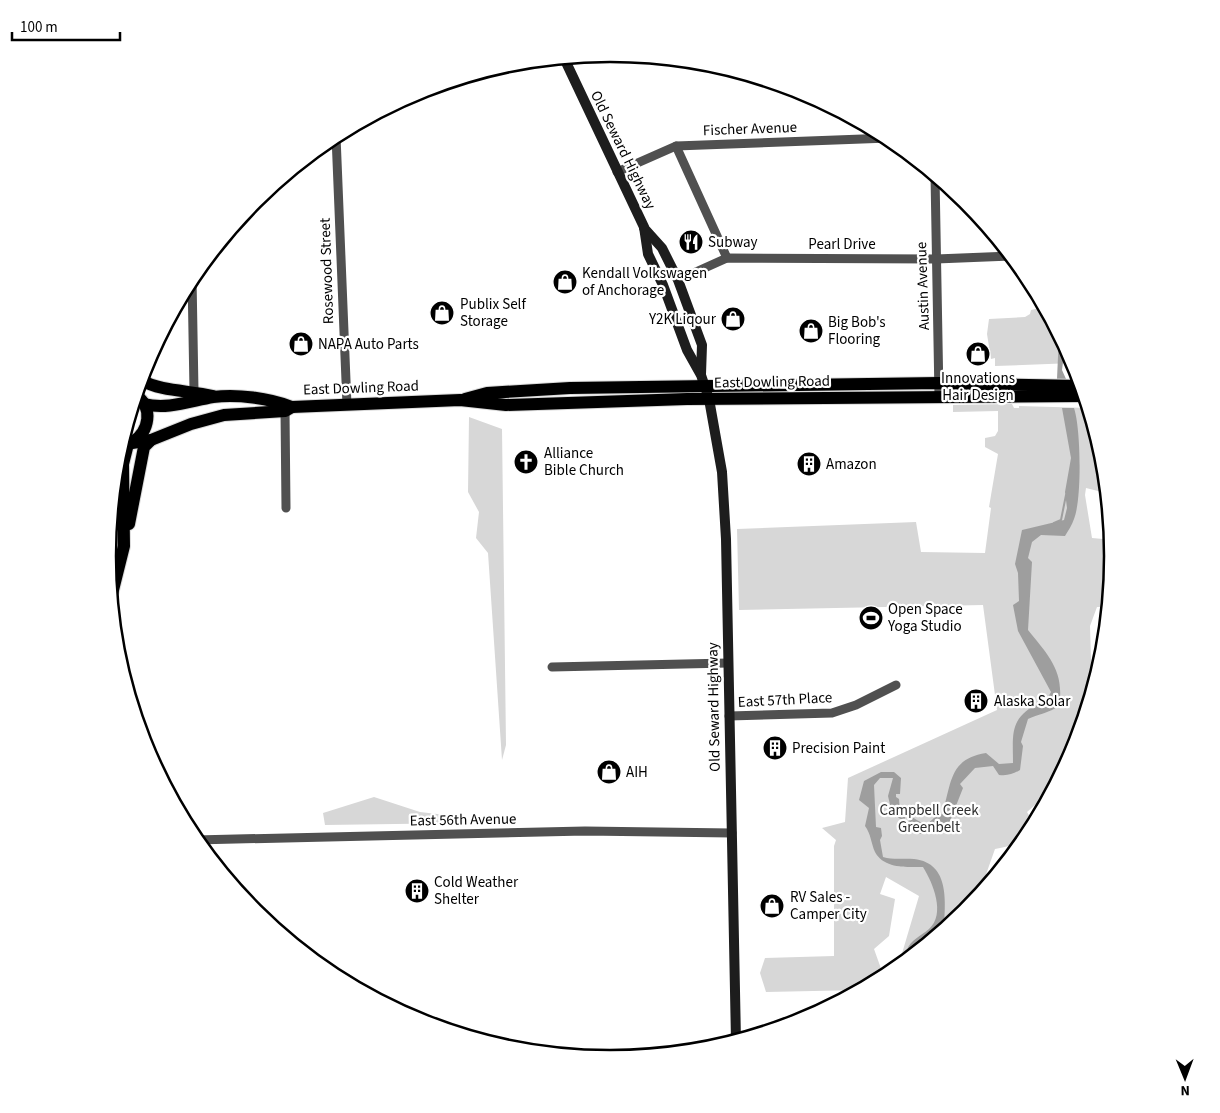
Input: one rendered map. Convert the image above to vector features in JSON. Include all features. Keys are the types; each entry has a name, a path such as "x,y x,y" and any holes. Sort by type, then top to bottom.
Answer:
{"main road":[{"name":"Old Seward Highway","path":"567,65 644,227 662,248 678,280 702,346 705,387 722,472 730,716 736,1034"},
{"name":"Old Seward Highway","path":"644,227 648,254 674,312 687,350 705,387"},
{"path":"148,383 155,386 194,391 215,397"},
{"name":"East Dowling Road","path":"129,444 151,440 191,424 224,415 347,405 460,400 488,404 506,404 705,387 1036,390 1074,387"},
{"name":"East Dowling Road","path":"1036,390 1077,395"},
{"name":"East Dowling Road","path":"142,398 159,407 215,397 252,397 289,409"},
{"path":"130,442 145,430 147,412 141,401"},
{"path":"117,576 144,447 151,440"},
{"path":"123,472 124,546"}],"street":[{"name":"Fischer Avenue","path":"617,172 676,146 872,139"},
{"name":"Rosewood Street","path":"336,146 347,405"},
{"path":"676,146 728,258"},
{"name":"Austin Avenue","path":"935,184 939,389"},
{"name":"Pearl Drive","path":"678,280 728,258 936,259 1002,256"},
{"path":"192,293 194,391"},
{"path":"286,508 289,409"},
{"path":"552,667 728,664"},
{"name":"East 57th Place","path":"730,716 832,713 856,705 896,685"},
{"name":"East 56th Avenue","path":"205,840 585,831 732,833"}],"green space":[{"path":"1037,309 1064,363 995,366 995,358 991,359 987,334 989,319 1025,317 1030,314 1031,310"},
{"name":"Campbell Creek Greenbelt","path":"1012,404 1014,408 1019,408 1019,406 1081,408 1095,460 1100,491 1086,488 1085,495 1092,538 1103,539 1104,557 1101,607 1097,607 1090,626 1091,668 1078,715 1053,775 1040,801 1027,812 1030,817 1021,831 1011,845 995,849 985,877 936,928 902,955 919,896 886,877 880,894 895,899 889,936 874,949 881,969 846,990 766,992 760,973 765,958 834,956 834,846 836,840 822,828 845,822 848,778 997,710 983,605 739,610 737,529 916,522 921,552 985,553 991,508 989,507 998,454 985,447 985,438 995,436 998,431 998,411 953,412 953,405"},
{"path":"469,417 502,429 506,745 502,760 488,553 476,538 479,512 468,492"},
{"path":"374,797 420,812 463,817 466,823 325,825 323,813"}],"shaded area":[{"path":"1058,350 1063,361 1062,370 1066,379 1057,379"},
{"path":"1062,408 1074,408 1078,431 1080,464 1077,509 1065,536 1041,535 1032,542 1028,558 1032,562 1028,630 1048,656 1057,673 1060,683 1059,706 1028,719 1021,742 1023,746 1020,770 1010,774 999,775 993,766 975,768 960,784 963,788 950,821 929,834 917,834 905,826 912,817 927,823 942,814 950,783 958,767 964,761 986,753 999,764 1013,763 1013,736 1017,722 1028,710 1047,698 1051,692 1018,631 1013,605 1019,601 1018,573 1015,564 1022,530 1064,520 1067,508 1065,492 1071,458"},
{"path":"881,772 894,772 901,778 900,794 896,794 896,797 899,799 900,811 907,815 903,821 892,813 888,796 893,778 880,778 874,785 876,827 881,828 882,836 880,840 883,857 914,859 926,862 940,876 943,886 945,897 944,920 907,951 913,941 934,923 937,907 934,890 923,867 896,866 884,862 875,852 869,832 865,826 869,808 859,800 864,781"}],"waterway":[{"path":"1054,523 1061,520 1066,495"}],"place":[{"name":"Subway","path":"691,242"},
{"name":"Kendall Volkswagen of Anchorage","path":"565,282"},
{"name":"Publix Self Storage","path":"442,313"},
{"name":"Y2K Liqour","path":"733,319"},
{"name":"Big Bob's Flooring","path":"811,331"},
{"name":"NAPA Auto Parts","path":"301,344"},
{"name":"Innovations Hair Design","path":"978,354"},
{"name":"Alliance Bible Church","path":"526,462"},
{"name":"Amazon","path":"809,464"},
{"name":"Open Space Yoga Studio","path":"871,618"},
{"name":"Alaska Solar","path":"976,701"},
{"name":"Precision Paint","path":"775,748"},
{"name":"AIH","path":"609,772"},
{"name":"Cold Weather Shelter","path":"417,891"},
{"name":"RV Sales - Camper City","path":"772,906"}]}
